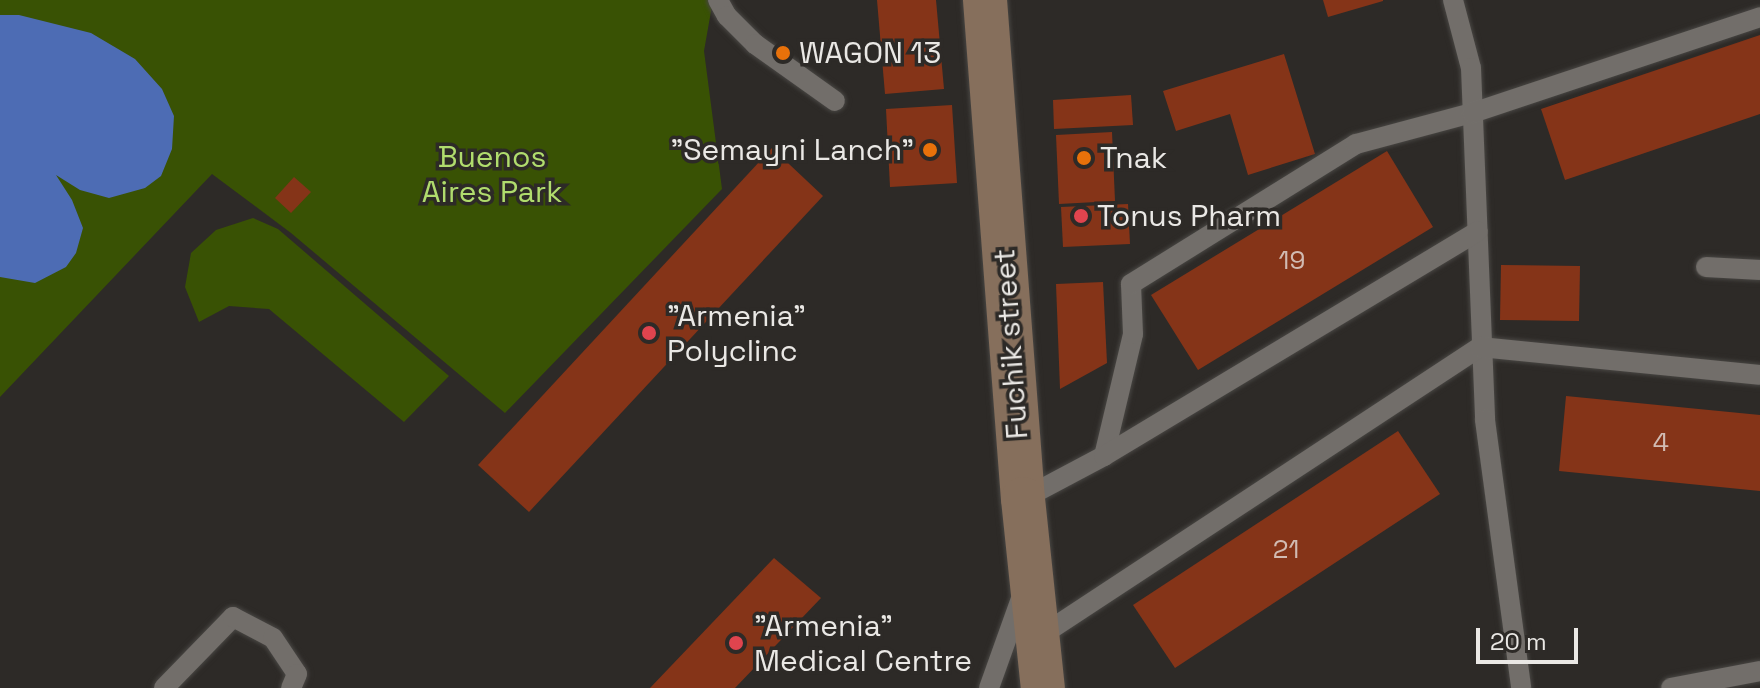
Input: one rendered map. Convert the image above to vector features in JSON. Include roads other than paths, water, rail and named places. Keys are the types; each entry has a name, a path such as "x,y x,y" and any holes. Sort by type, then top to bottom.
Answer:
{"street":[{"name":"Fuchik street","path":"985,0 1023,499 1043,688"}],"lane":[{"path":"718,0 727,16 755,44 835,101"},
{"path":"1453,0 1471,68 1485,420 1521,688"},
{"path":"1104,456 1133,334 1131,284 1356,144 1472,113 1760,17"},
{"path":"1023,499 1104,456 1478,231"},
{"path":"1706,267 1760,270"},
{"path":"1039,637 1480,347 1760,375"},
{"path":"989,688 1031,571"},
{"path":"164,688 233,617 273,638 297,674 291,688"},
{"path":"1671,688 1760,671"}],"water":[{"path":"0,15 19,15 91,33 135,59 162,89 174,116 172,149 161,176 145,188 109,198 80,190 56,175 72,200 83,228 76,253 66,267 35,283 0,277"}],"place":[{"name":"WAGON 13","path":"783,53"},
{"name":"\"Semayni Lanch\"","path":"930,150"},
{"name":"Tnak","path":"1084,158"},
{"name":"Tonus Pharm","path":"1081,216"},
{"name":"\"Armenia\" Polyclinc","path":"649,333"},
{"name":"\"Armenia\" Medical Centre","path":"736,643"}],"park label":[{"name":"Buenos Aires Park","path":"492,174"}]}
